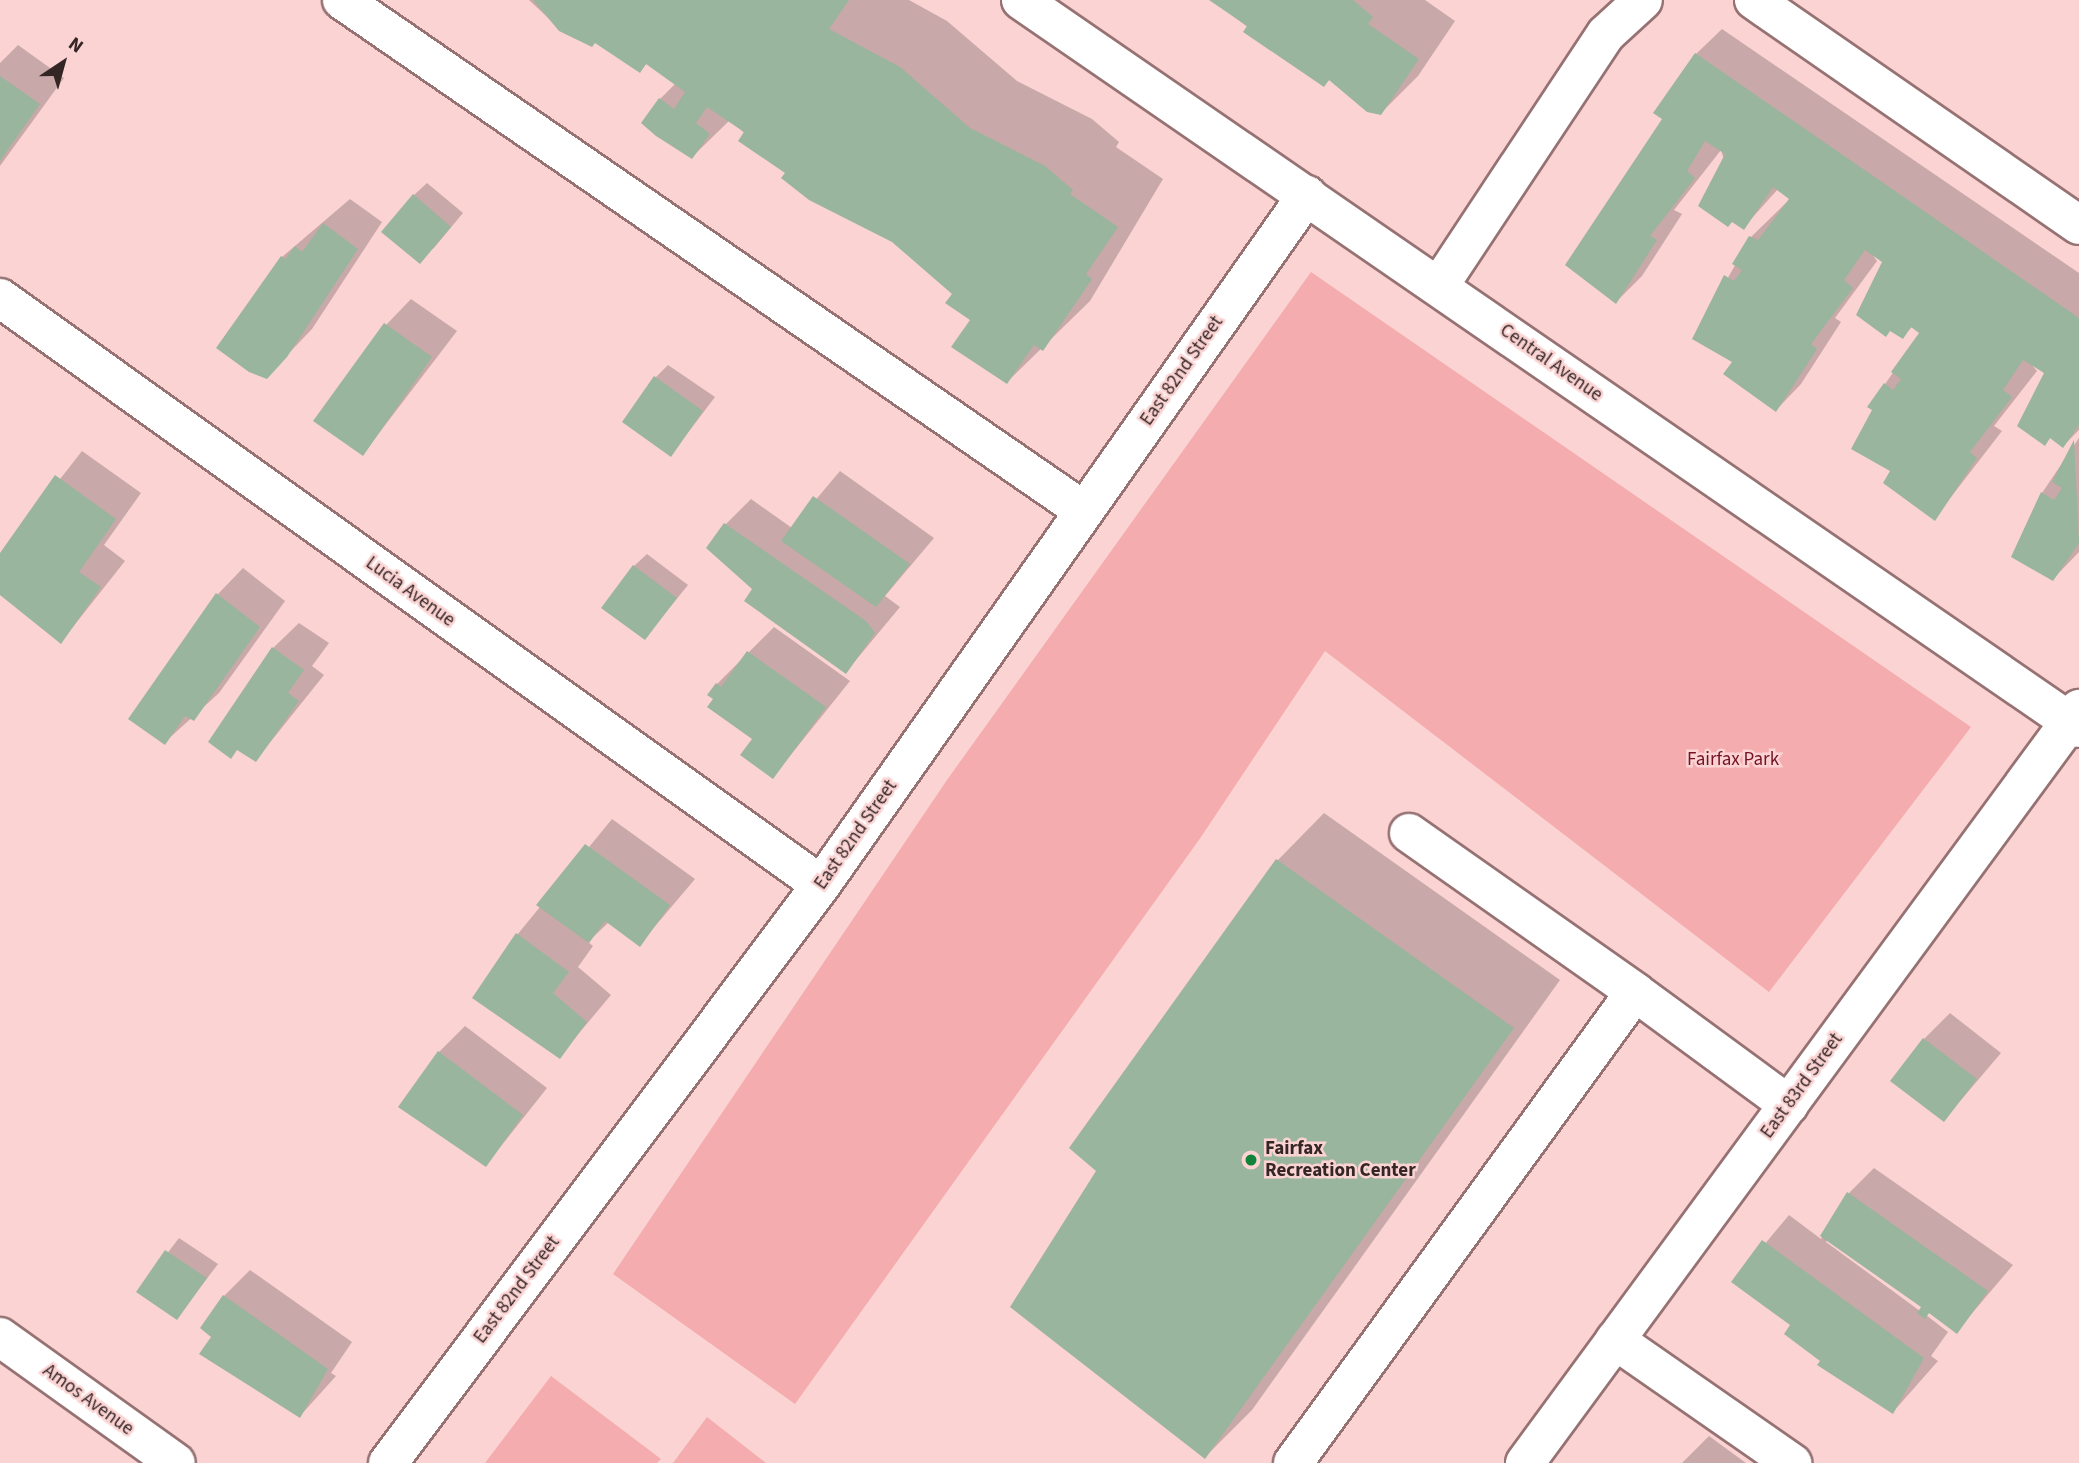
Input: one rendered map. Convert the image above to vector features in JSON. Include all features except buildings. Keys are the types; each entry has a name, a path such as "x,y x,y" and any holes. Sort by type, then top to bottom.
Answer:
{"street":[{"path":"342,0 1084,511"},
{"path":"1439,286 1606,34 1643,0"},
{"path":"1754,0 2079,225"},
{"name":"Central Avenue","path":"1040,5 1307,195 2076,720"},
{"name":"East 82nd Street","path":"388,1463 821,885 1307,195"},
{"name":"Lucia Avenue","path":"0,298 821,885"},
{"name":"East 83rd Street","path":"1525,1463 2076,720"},
{"path":"1409,833 1789,1105"},
{"path":"1293,1463 1634,992"},
{"name":"Amos Avenue","path":"0,1337 176,1463"},
{"path":"1615,1340 1792,1463"}],"green space":[{"name":"Fairfax Park","path":"1311,272 1971,727 1769,992 1325,651 1201,837 795,1404 613,1274 947,780"},
{"path":"551,1376 661,1459 657,1463 485,1463"},
{"path":"707,1417 766,1463 673,1463"}],"place":[{"name":"Fairfax Recreation Center","path":"1251,1160"}]}
